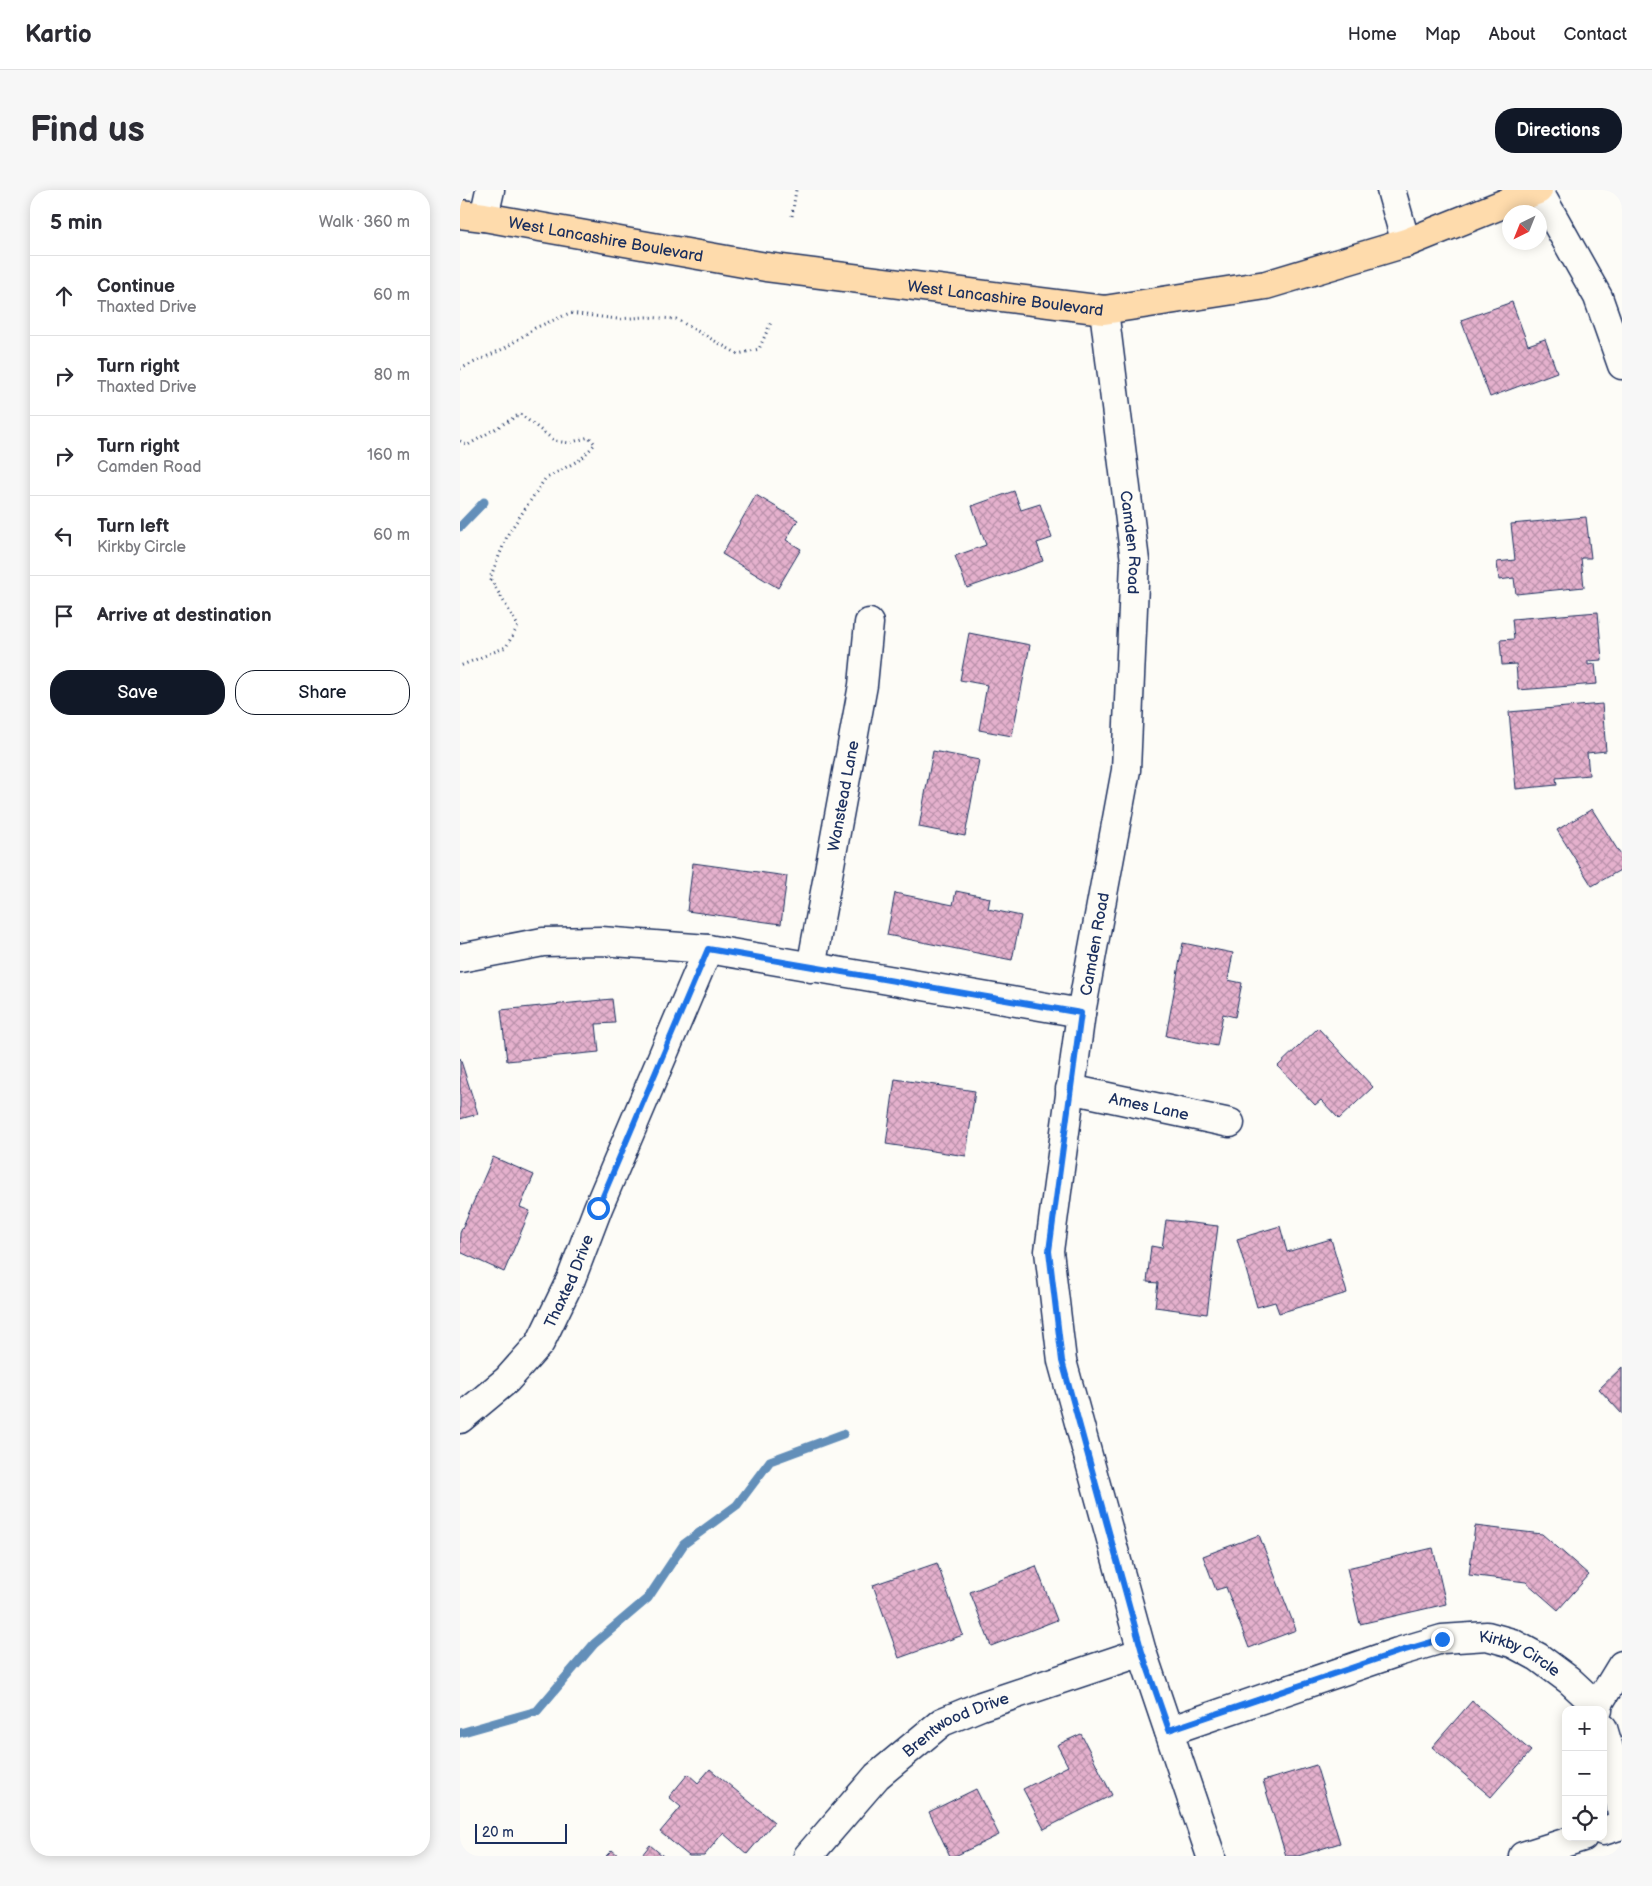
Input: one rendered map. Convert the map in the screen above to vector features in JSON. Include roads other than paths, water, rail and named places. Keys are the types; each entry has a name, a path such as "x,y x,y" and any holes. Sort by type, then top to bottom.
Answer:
{"main road":[{"name":"West Lancashire Boulevard","path":"472,215 766,267 1104,310 1266,285 1406,243 1538,190"}],"street":[{"path":"472,215 490,190"},
{"path":"1391,190 1406,243"},
{"path":"1538,190 1598,297 1622,366"},
{"name":"Camden Road","path":"1104,310 1135,561 1126,770 1081,1013 1049,1251 1062,1361 1142,1652 1211,1856"},
{"name":"Wanstead Lane","path":"811,968 863,685 869,623"},
{"path":"460,958 544,942 601,941 708,949 1081,1013"},
{"name":"Thaxted Drive","path":"460,1419 506,1380 540,1343 571,1279 598,1208 708,949"},
{"name":"Ames Lane","path":"1070,1089 1230,1123"},
{"name":"Kirkby Circle","path":"1169,1730 1398,1652 1442,1639 1486,1636 1512,1643 1538,1657 1569,1680 1593,1706"},
{"name":"Brentwood Drive","path":"808,1856 877,1776 942,1722 981,1706 1142,1652"},
{"path":"1604,1706 1622,1665"},
{"path":"1607,1740 1622,1814"},
{"path":"1607,1830 1622,1825"},
{"path":"1523,1856 1570,1841"}],"waterway":[{"path":"460,527 484,502"},
{"path":"460,1733 537,1711 594,1644 648,1598 684,1544 737,1505 770,1461 843,1434"}]}
